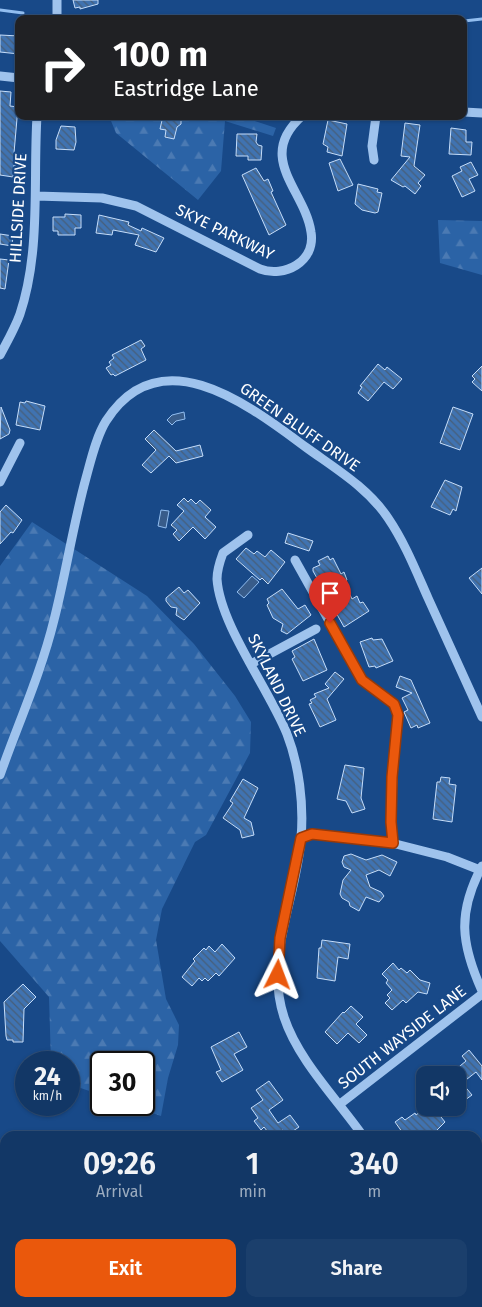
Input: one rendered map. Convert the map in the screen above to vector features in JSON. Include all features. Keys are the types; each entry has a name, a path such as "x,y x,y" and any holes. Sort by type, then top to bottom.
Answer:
{"street":[{"path":"57,0 57,15"},
{"path":"0,76 15,78"},
{"path":"467,112 482,113"},
{"name":"HILLSIDE DRIVE","path":"0,355 12,333 24,299 30,270 36,196 37,120"},
{"name":"SKYE PARKWAY","path":"36,196 102,198 136,206 260,268 274,273 283,272 296,266 304,259 311,241 310,226 290,186 283,161 284,142 288,133 299,120"},
{"path":"374,160 372,146 375,120"},
{"name":"GREEN BLUFF DRIVE","path":"0,775 50,636 78,508 103,427 112,413 128,397 146,386 168,381 196,382 231,396 279,427 358,485 371,498 396,532 482,717"},
{"path":"0,482 20,443"},
{"name":"SKYLAND DRIVE","path":"248,535 223,553 217,577 226,611 286,733 293,752 300,788 301,838 280,938 278,961 280,1000 284,1016 297,1046 359,1131"},
{"path":"295,560 362,680 394,704 398,715 392,777 391,822 393,843"},
{"path":"251,664 330,623"},
{"path":"301,838 312,834 393,843 481,868 468,897 464,919 468,951 482,992"},
{"name":"SOUTH WAYSIDE LANE","path":"340,1104 482,992"}],"green space":[{"path":"111,120 252,120 276,128 273,136 225,121 221,171 198,200 116,133"},
{"path":"438,220 482,221 482,275 440,263"},
{"path":"32,522 147,596 194,644 235,696 251,722 250,753 206,835 195,842 162,909 156,940 166,999 179,1025 178,1045 168,1078 161,1116 155,1114 155,1051 90,1051 90,1091 80,1088 80,1051 51,1051 49,997 0,941 0,566"}],"shaded area":[{"path":"184,412 185,419 176,421 172,425 167,420 172,415"},
{"path":"161,510 169,511 166,528 158,526"},
{"path":"252,576 259,582 244,598 237,592"}],"building":[{"path":"73,0 98,0 98,4 80,9 80,7 75,8"},
{"path":"0,35 15,36 15,54 0,52"},
{"path":"0,91 11,92 10,106 15,107 15,120 17,120 14,153 23,154 21,166 14,165 13,177 0,175"},
{"path":"162,120 181,120 174,139 165,137 166,130 160,129"},
{"path":"328,120 347,124 342,156 327,152 328,147 323,144"},
{"path":"405,123 420,125 414,166 425,175 418,183 421,186 415,194 405,186 403,187 391,180 410,157 401,156"},
{"path":"61,126 75,127 76,142 74,150 56,149 56,140"},
{"path":"451,128 466,130 466,142 472,142 471,155 449,154"},
{"path":"237,134 257,134 256,142 262,146 261,160 248,160 248,156 236,156"},
{"path":"340,159 353,185 338,191 329,163"},
{"path":"471,162 478,175 469,179 475,191 462,197 452,176 462,171 460,167"},
{"path":"256,168 264,181 268,179 273,191 271,192 286,225 269,235 242,175"},
{"path":"358,184 378,189 377,192 382,193 378,212 362,210 355,204"},
{"path":"65,214 81,215 81,228 75,228 75,235 58,235 58,231 53,231 53,217 65,217"},
{"path":"99,215 129,222 128,225 141,231 142,228 164,238 156,252 135,245 139,235 113,230 112,235 96,233"},
{"path":"0,234 13,236 12,246 0,244"},
{"path":"0,259 9,260 5,289 0,288"},
{"path":"141,340 145,346 141,349 146,360 115,376 111,375 106,368 111,365 109,362 114,358 112,355"},
{"path":"378,364 385,370 387,367 402,379 393,389 384,382 368,401 358,393 362,387 360,386"},
{"path":"482,366 482,391 472,382 475,379 472,376"},
{"path":"26,401 45,406 40,430 16,425 20,402 25,403"},
{"path":"1,407 10,430 9,434 0,439"},
{"path":"453,407 473,414 460,450 440,443"},
{"path":"154,430 176,451 200,445 203,456 176,463 169,456 151,473 142,465 156,450 145,439"},
{"path":"445,480 462,487 456,511 453,509 450,515 431,507"},
{"path":"184,498 188,502 191,499 196,504 200,500 211,510 205,517 216,527 205,539 193,527 179,541 173,534 177,530 171,525 184,511 177,505"},
{"path":"6,505 22,520 13,533 11,532 0,544 0,512"},
{"path":"288,533 313,541 309,551 285,543"},
{"path":"246,548 254,554 257,551 265,557 271,550 285,562 268,584 262,578 260,580 236,559"},
{"path":"328,556 330,560 333,558 341,574 344,572 347,580 344,582 352,599 357,596 360,603 363,602 369,611 344,627 313,571 313,568 320,565 318,561"},
{"path":"482,568 482,594 469,578"},
{"path":"179,587 184,593 188,590 200,603 184,620 176,615 177,608 171,607 166,601 166,598"},
{"path":"282,589 298,609 305,605 311,615 287,634 281,631 283,624 273,618 267,605 269,603 267,599"},
{"path":"372,638 373,640 382,639 393,661 376,668 375,666 369,667 360,642"},
{"path":"314,639 327,670 303,681 292,659 295,657 292,651"},
{"path":"335,672 344,679 327,699 336,720 320,727 309,704 312,703 310,700 316,697 314,694 329,688 325,684"},
{"path":"400,676 411,680 430,723 418,728 417,725 411,728 404,712 408,710 402,698 412,693 396,687"},
{"path":"345,765 364,768 361,798 365,809 352,813 346,801 337,799"},
{"path":"441,777 450,778 449,784 456,785 452,822 433,819 437,782 440,782"},
{"path":"243,779 258,788 244,818 251,822 254,835 242,838 240,830 223,818 233,803 230,801"},
{"path":"351,854 366,860 382,855 397,862 390,876 379,870 366,875 370,887 381,892 384,896 379,902 366,897 359,911 350,906 349,902 342,898 340,894 343,880 351,870 344,867 342,862 344,856"},
{"path":"322,940 350,944 348,959 338,957 335,981 317,978 319,948 321,948"},
{"path":"222,944 235,958 219,976 216,973 208,981 205,978 202,981 199,978 192,986 182,977 195,961 193,959 204,948 206,950 209,946 215,952"},
{"path":"393,963 399,970 401,968 407,973 410,970 420,980 430,983 427,994 418,992 406,1003 403,1000 392,1010 385,1003 390,998 387,995 392,990 386,983 388,980 382,974"},
{"path":"23,984 36,997 24,1009 23,1042 13,1042 13,1040 7,1040 6,1036 4,1002"},
{"path":"351,1006 363,1017 356,1024 367,1035 359,1043 348,1033 337,1044 325,1032"},
{"path":"239,1032 247,1047 234,1054 243,1070 222,1082 216,1072 221,1070 211,1047"},
{"path":"469,1050 482,1066 482,1080 476,1072 466,1080 466,1066 460,1066 466,1061 462,1056"},
{"path":"269,1081 283,1100 269,1110 278,1123 290,1115 299,1127 293,1131 267,1131 264,1127 261,1130 254,1121 258,1118 251,1108 263,1100 256,1090"},
{"path":"466,1088 472,1095 466,1099"},
{"path":"415,1113 416,1116 442,1116 441,1117 445,1122 436,1131 401,1131 395,1122 402,1117 405,1120"}],"waterway":[{"path":"0,10 23,13"},
{"path":"467,21 482,19"}],"route":[{"path":"278,975 280,938 301,838 312,834 393,843 391,822 392,777 398,715 394,704 367,686 362,680 330,623"}]}
